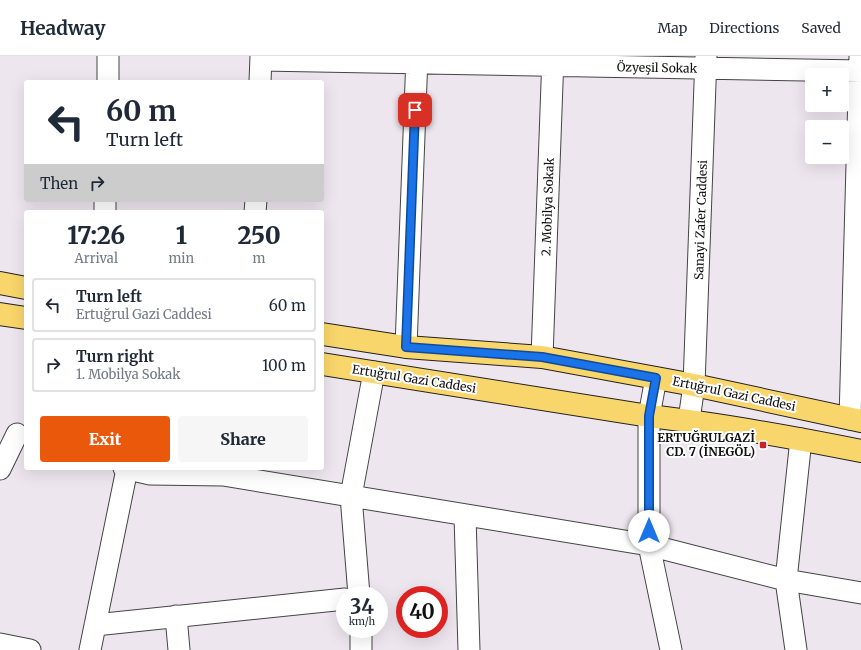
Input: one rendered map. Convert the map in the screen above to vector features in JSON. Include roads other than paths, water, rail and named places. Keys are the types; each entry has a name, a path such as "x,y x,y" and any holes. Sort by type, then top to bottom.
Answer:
{"main road":[{"path":"0,283 24,288"},
{"path":"0,314 24,318"},
{"name":"Ertuğrul Gazi Caddesi","path":"324,334 406,347 542,357 694,385 856,420"},
{"name":"Ertuğrul Gazi Caddesi","path":"324,364 649,416 689,420 861,451"}],"street":[{"path":"108,56 108,80"},
{"path":"260,80 261,58"},
{"name":"Özyeşil Sokak","path":"261,58 706,62 860,66"},
{"path":"406,347 417,59"},
{"name":"2. Mobilya Sokak","path":"542,357 553,61"},
{"name":"Sanayi Zafer Caddesi","path":"689,420 694,385 706,62"},
{"path":"856,420 860,66"},
{"path":"358,586 351,496 374,372"},
{"path":"656,378 649,416 649,545 671,650"},
{"path":"0,469 14,433"},
{"path":"796,650 786,580 801,439"},
{"path":"90,650 126,470"},
{"path":"134,470 150,474 224,471 351,496 465,516 649,545 786,580 861,593"},
{"path":"465,516 469,650"},
{"path":"95,625 336,600"},
{"path":"176,616 178,650"},
{"path":"361,638 361,650"},
{"path":"0,644 30,650"}],"place":[{"name":"ERTUĞRULGAZİ CD. 7 (İNEGÖL)","path":"763,445"}]}
